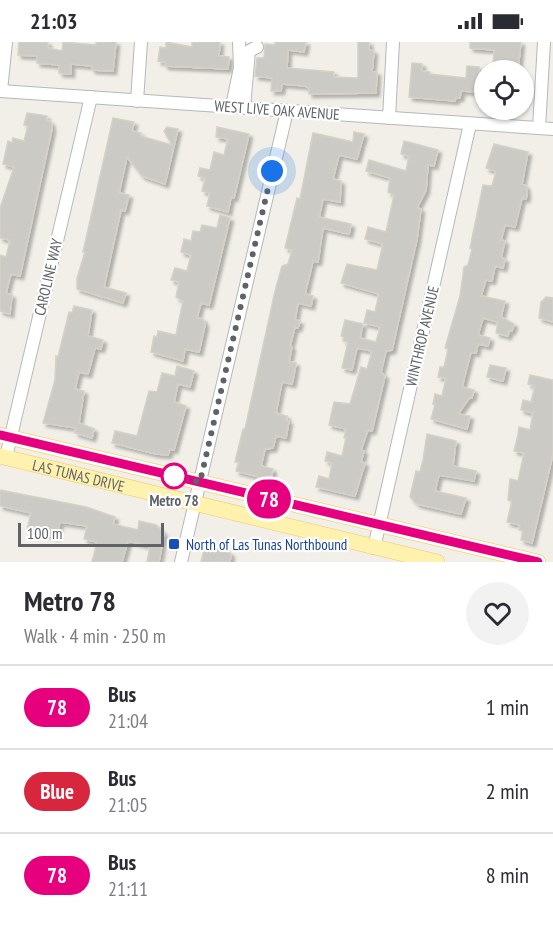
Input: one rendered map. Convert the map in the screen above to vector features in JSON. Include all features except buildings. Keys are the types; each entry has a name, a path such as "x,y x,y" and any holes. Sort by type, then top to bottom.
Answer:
{"main road":[{"name":"LAS TUNAS DRIVE","path":"5,436 538,562"},
{"name":"LAS TUNAS DRIVE","path":"3,456 194,505 437,562"}],"street":[{"path":"1,91 6,42"},
{"path":"137,101 141,42"},
{"path":"238,107 241,52 239,42"},
{"path":"389,118 393,42"},
{"path":"539,128 544,42"},
{"path":"238,107 249,51 257,47"},
{"name":"WEST LIVE OAK AVENUE","path":"1,91 553,129"},
{"name":"CAROLINE WAY","path":"3,456 5,436 91,97"},
{"path":"181,562 287,111"},
{"name":"WINTHROP AVENUE","path":"374,548 470,124"}],"bus line":[{"name":"78","path":"0,435 538,562"}],"place":[{"name":"Metro 78","path":"174,476"},
{"name":"North of Las Tunas Northbound","path":"174,544"}],"route":[{"path":"174,476 164,474 200,482 272,171"}]}
